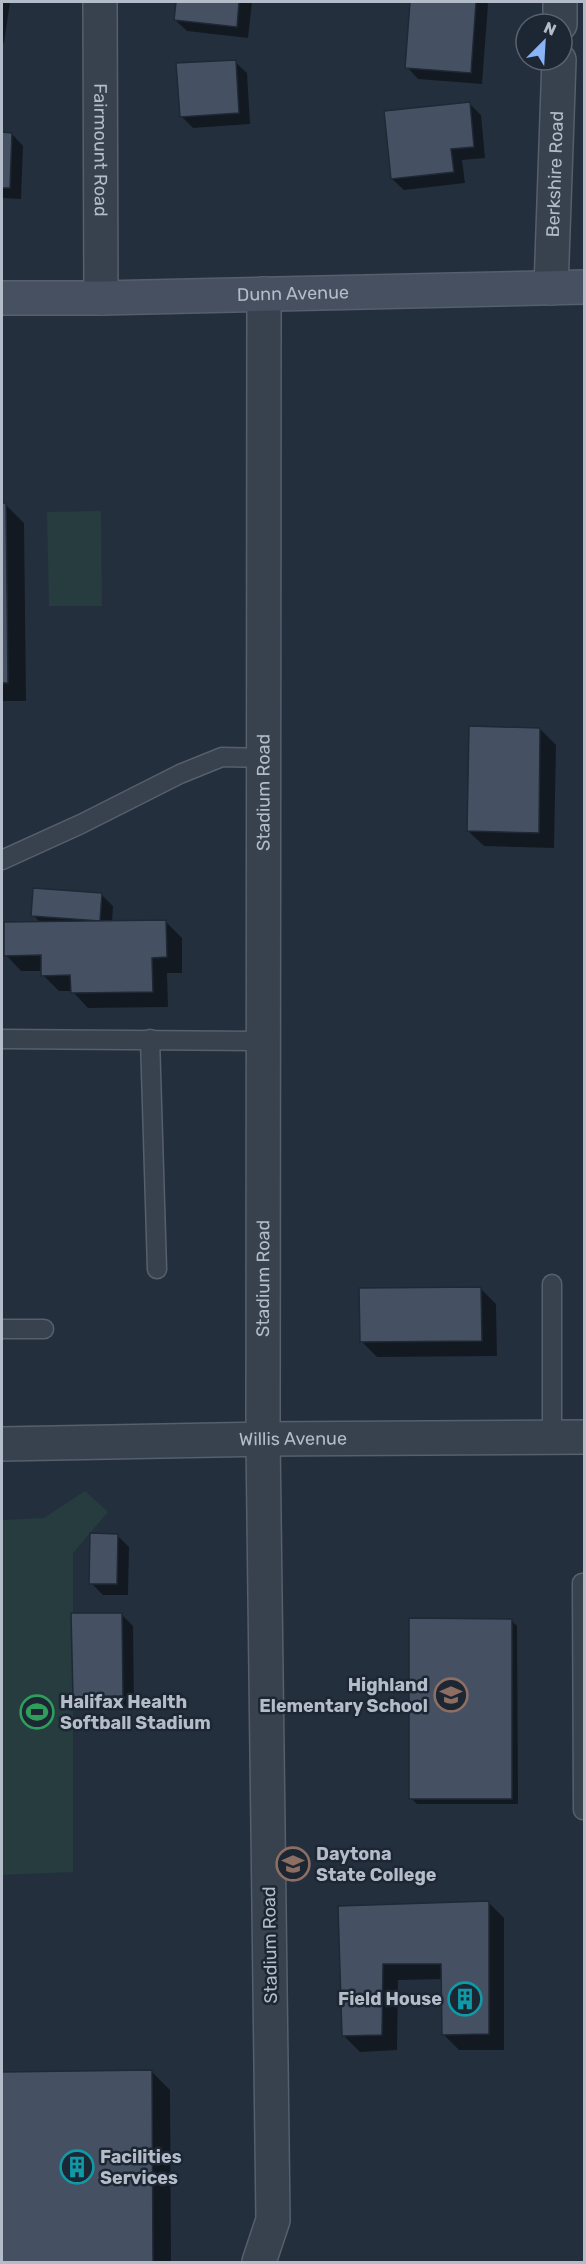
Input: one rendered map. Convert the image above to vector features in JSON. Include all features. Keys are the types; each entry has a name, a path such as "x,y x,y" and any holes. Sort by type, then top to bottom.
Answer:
{"main road":[{"name":"Dunn Avenue","path":"2,298 101,298 585,287"}],"street":[{"name":"Fairmount Road","path":"100,2 101,298"},
{"name":"Berkshire Road","path":"551,288 559,72"},
{"name":"Stadium Road","path":"259,2262 273,2220 263,1439 264,294"},
{"name":"Willis Avenue","path":"2,1444 263,1439 585,1437"}],"lane":[{"path":"2,860 81,824 180,774 222,757 264,758"},
{"path":"2,1039 263,1041"},
{"path":"150,1039 157,1269"},
{"path":"552,1284 552,1437"},
{"path":"2,1329 44,1329"},
{"path":"583,1810 582,1583 585,1583"}],"green space":[{"path":"101,511 102,606 49,606 47,512"},
{"name":"Halifax Health Softball Stadium","path":"85,1491 108,1512 73,1553 73,1872 2,1875 2,1520 44,1518"}],"building":[{"path":"176,2 239,2 237,27 174,20"},
{"path":"410,2 476,2 471,73 405,68"},
{"path":"236,60 239,113 180,117 176,63"},
{"path":"470,102 474,147 451,149 454,172 391,179 384,111"},
{"path":"2,132 12,133 10,188 2,188"},
{"path":"2,503 6,503 8,683 2,683"},
{"path":"469,726 540,728 539,833 467,831"},
{"path":"33,888 102,893 100,921 31,916"},
{"path":"166,920 167,957 152,958 153,992 71,993 70,975 41,976 41,955 4,956 4,922"},
{"path":"481,1287 482,1341 360,1342 359,1288"},
{"path":"90,1533 118,1534 117,1584 89,1584"},
{"path":"71,1613 122,1613 123,1696 73,1697"},
{"path":"409,1618 512,1619 512,1799 409,1799"},
{"name":"Field House","path":"489,1901 489,2034 442,2035 441,1964 383,1964 382,2035 342,2036 338,1906"},
{"name":"Facilities Services","path":"152,2070 153,2262 2,2262 2,2072"}],"place":[{"name":"Highland Elementary School","path":"451,1695"},
{"name":"Halifax Health Softball Stadium","path":"37,1712"},
{"name":"Daytona State College","path":"293,1864"},
{"name":"Field House","path":"465,1999"},
{"name":"Facilities Services","path":"77,2167"}]}
